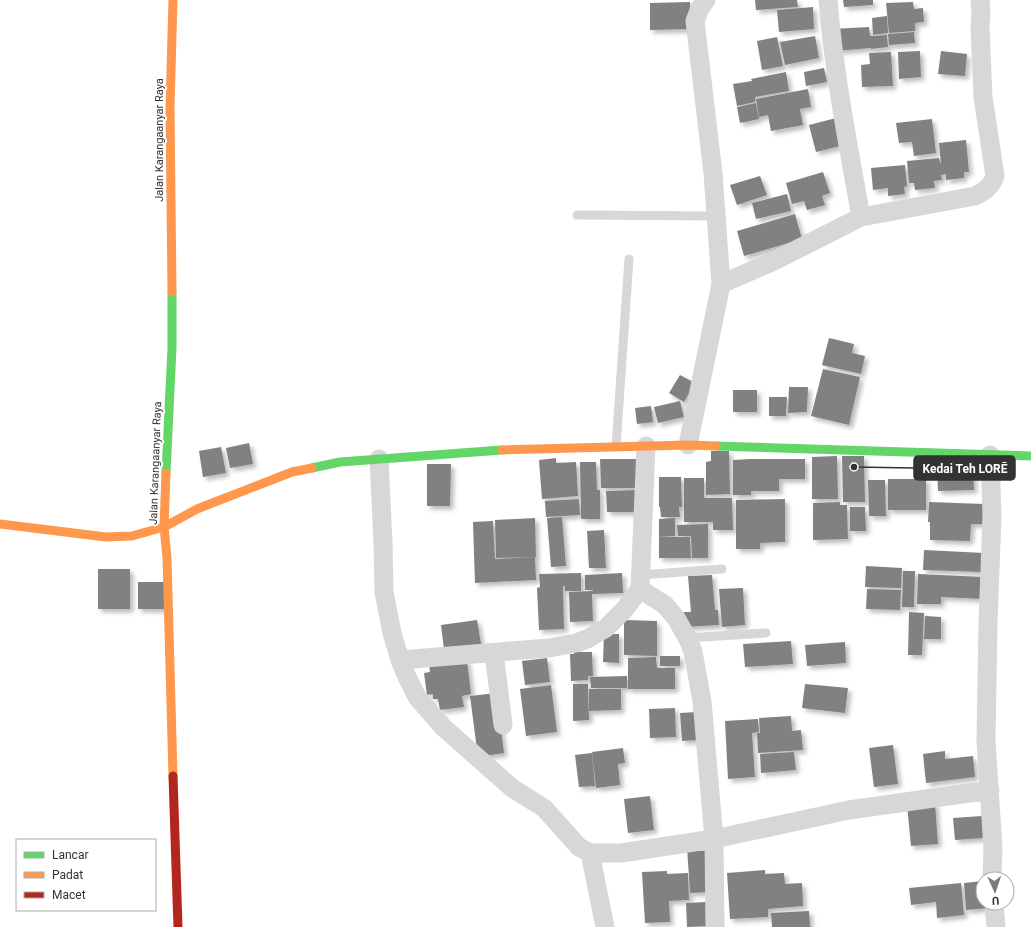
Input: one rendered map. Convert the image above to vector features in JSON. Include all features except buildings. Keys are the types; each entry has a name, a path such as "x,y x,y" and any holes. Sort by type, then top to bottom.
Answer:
{"main road":[{"name":"Jalan Karangaanyar Raya","path":"173,0 170,107 172,348 164,526 167,566 178,927"},
{"path":"0,524 106,538 132,536 164,526 196,509 292,472 340,462 516,449 688,445 1031,456"}],"street":[{"path":"688,445 721,284 713,173 696,21 700,8 706,0"},
{"path":"828,0 835,68 860,217"},
{"path":"721,284 774,261 860,217 975,196 985,192 993,183 995,176 983,97 980,0"},
{"path":"400,660 565,646 587,639 606,628 624,610 640,582 646,446"},
{"path":"990,455 992,516 986,740 993,849 992,871"},
{"path":"379,459 384,543 384,592 392,633 400,660 417,697 442,727 512,788 544,808 579,847 590,853 621,853 714,839 849,810 990,790"},
{"path":"640,582 665,605 676,618 693,652 702,701 714,839 715,927"},
{"path":"494,653 503,725"},
{"path":"590,853 605,927"},
{"path":"995,911 996,927"}],"lane":[{"path":"577,215 716,216"},
{"path":"616,446 629,259"},
{"path":"640,582 722,569"},
{"path":"687,638 766,633"}],"traffic: fast":[{"path":"166,473 172,348 172,292"},
{"path":"716,446 1031,456"},
{"path":"312,468 340,462 502,450"}],"traffic: slow":[{"path":"172,292 170,107 173,0"},
{"path":"502,450 688,445 716,446"},
{"path":"0,524 106,537 132,536 164,527 197,509 292,472 312,468"},
{"path":"166,473 164,527 167,558 173,776"}],"traffic: jam":[{"path":"173,776 178,927"}],"place":[{"name":"Kedai Teh LORĒ","path":"854,467"}]}
